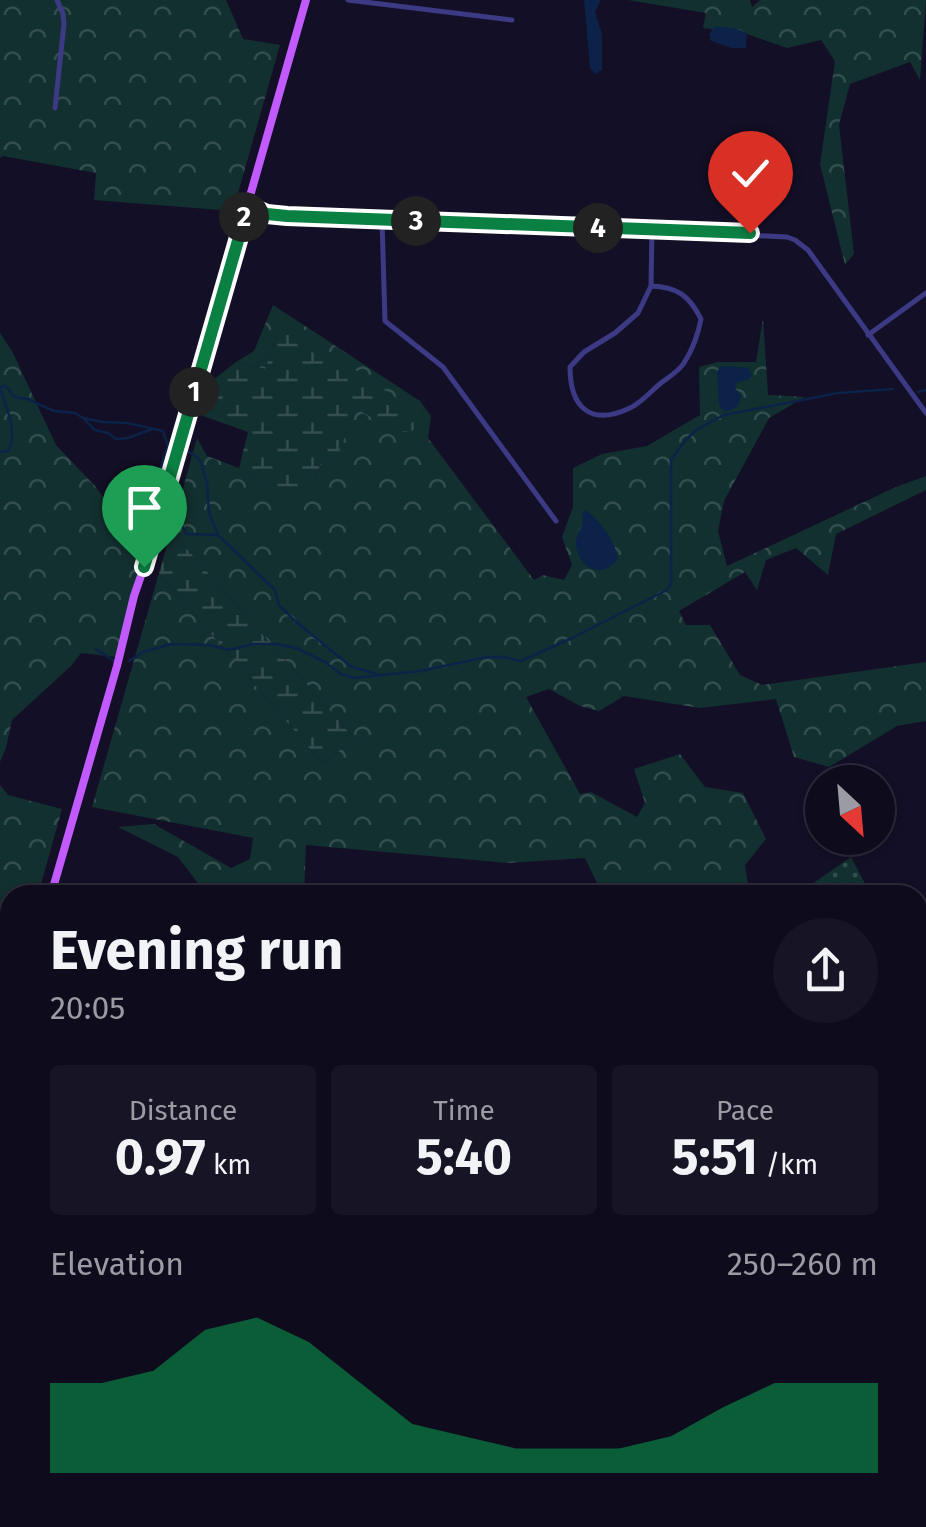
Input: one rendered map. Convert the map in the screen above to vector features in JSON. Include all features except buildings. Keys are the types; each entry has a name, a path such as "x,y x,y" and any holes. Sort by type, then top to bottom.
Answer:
{"main road":[{"path":"55,885 306,0"}],"street":[{"path":"55,108 64,24 57,0"},
{"path":"348,0 512,20"},
{"path":"248,206 267,214 770,234 795,240 808,250 926,414"},
{"path":"382,220 386,321 443,367 556,520"},
{"path":"651,286 682,292 689,299 701,319 697,338 682,366 632,407 606,415 588,412 572,393 570,367 638,312 651,286 652,229"},
{"path":"868,335 926,294"}],"green space":[{"path":"0,0 226,0 243,39 280,45 233,211 94,200 96,173 0,158"},
{"path":"628,0 750,0 752,7 760,0 926,0 920,80 910,62 850,84 839,125 854,254 845,265 820,164 835,61 821,40 787,48 747,34 732,48 710,40 712,29 703,28 706,13"},
{"path":"273,305 420,401 431,416 428,438 534,580 543,575 564,580 572,565 562,537 573,507 573,468 602,454 647,446 700,415 699,367 718,362 756,362 763,318 768,395 805,397 769,418 724,501 718,531 727,566 926,476 926,490 836,534 828,575 796,548 766,560 757,590 745,572 679,611 686,625 710,625 740,675 762,685 926,662 926,721 897,726 832,765 822,765 794,757 776,699 700,708 624,696 599,711 580,706 549,689 526,697 580,794 591,792 637,817 645,803 634,769 680,754 705,787 743,793 766,839 745,865 748,885 598,885 585,858 508,863 306,845 304,885 199,885 178,857 118,827 154,824 231,868 250,859 253,838 92,807 159,573 323,764 354,738 171,531 197,438 207,456 239,468 269,488 314,482 321,462 338,454 355,408 416,430 422,417 277,336 265,369 236,362 254,351"},
{"path":"294,327 423,417 416,430 398,433 355,408 338,455 321,462 314,482 296,494 269,488 239,468 248,432 203,416 213,380 236,362 265,369 277,336"},
{"path":"0,333 56,445 95,486 143,551 117,657 81,653 12,720 0,762"},
{"path":"171,531 354,738 323,764 159,573"},
{"path":"0,785 8,795 62,809 41,885 0,885"},
{"path":"851,857 866,885 810,885"}],"water":[{"path":"584,0 601,0 595,12 602,34 602,70 595,74 590,68"},
{"path":"714,27 747,33 746,48 712,41 709,35"},
{"path":"727,366 748,368 752,375 736,383 741,395 739,402 724,411 719,405 717,372"},
{"path":"585,510 602,525 617,553 618,559 606,569 591,568 578,552 576,542"}],"waterway":[{"path":"0,387 5,386 15,397 54,411 163,431 168,446 152,494 155,502"},
{"path":"0,389 12,436 8,451 0,452"},
{"path":"129,661 143,652 171,644 230,650 276,644 296,648 354,678 420,671 487,657 521,661 667,590 671,584 671,460 696,430 724,415 838,393 893,389"},
{"path":"918,392 926,390"},
{"path":"84,419 95,430 116,439 152,429"},
{"path":"189,452 202,465 209,513 218,535 275,590 279,605 294,620 350,666 376,674"},
{"path":"172,511 187,534 217,535"},
{"path":"96,649 114,661"}],"route":[{"path":"144,567 248,206 259,212 287,216 750,233"}]}
